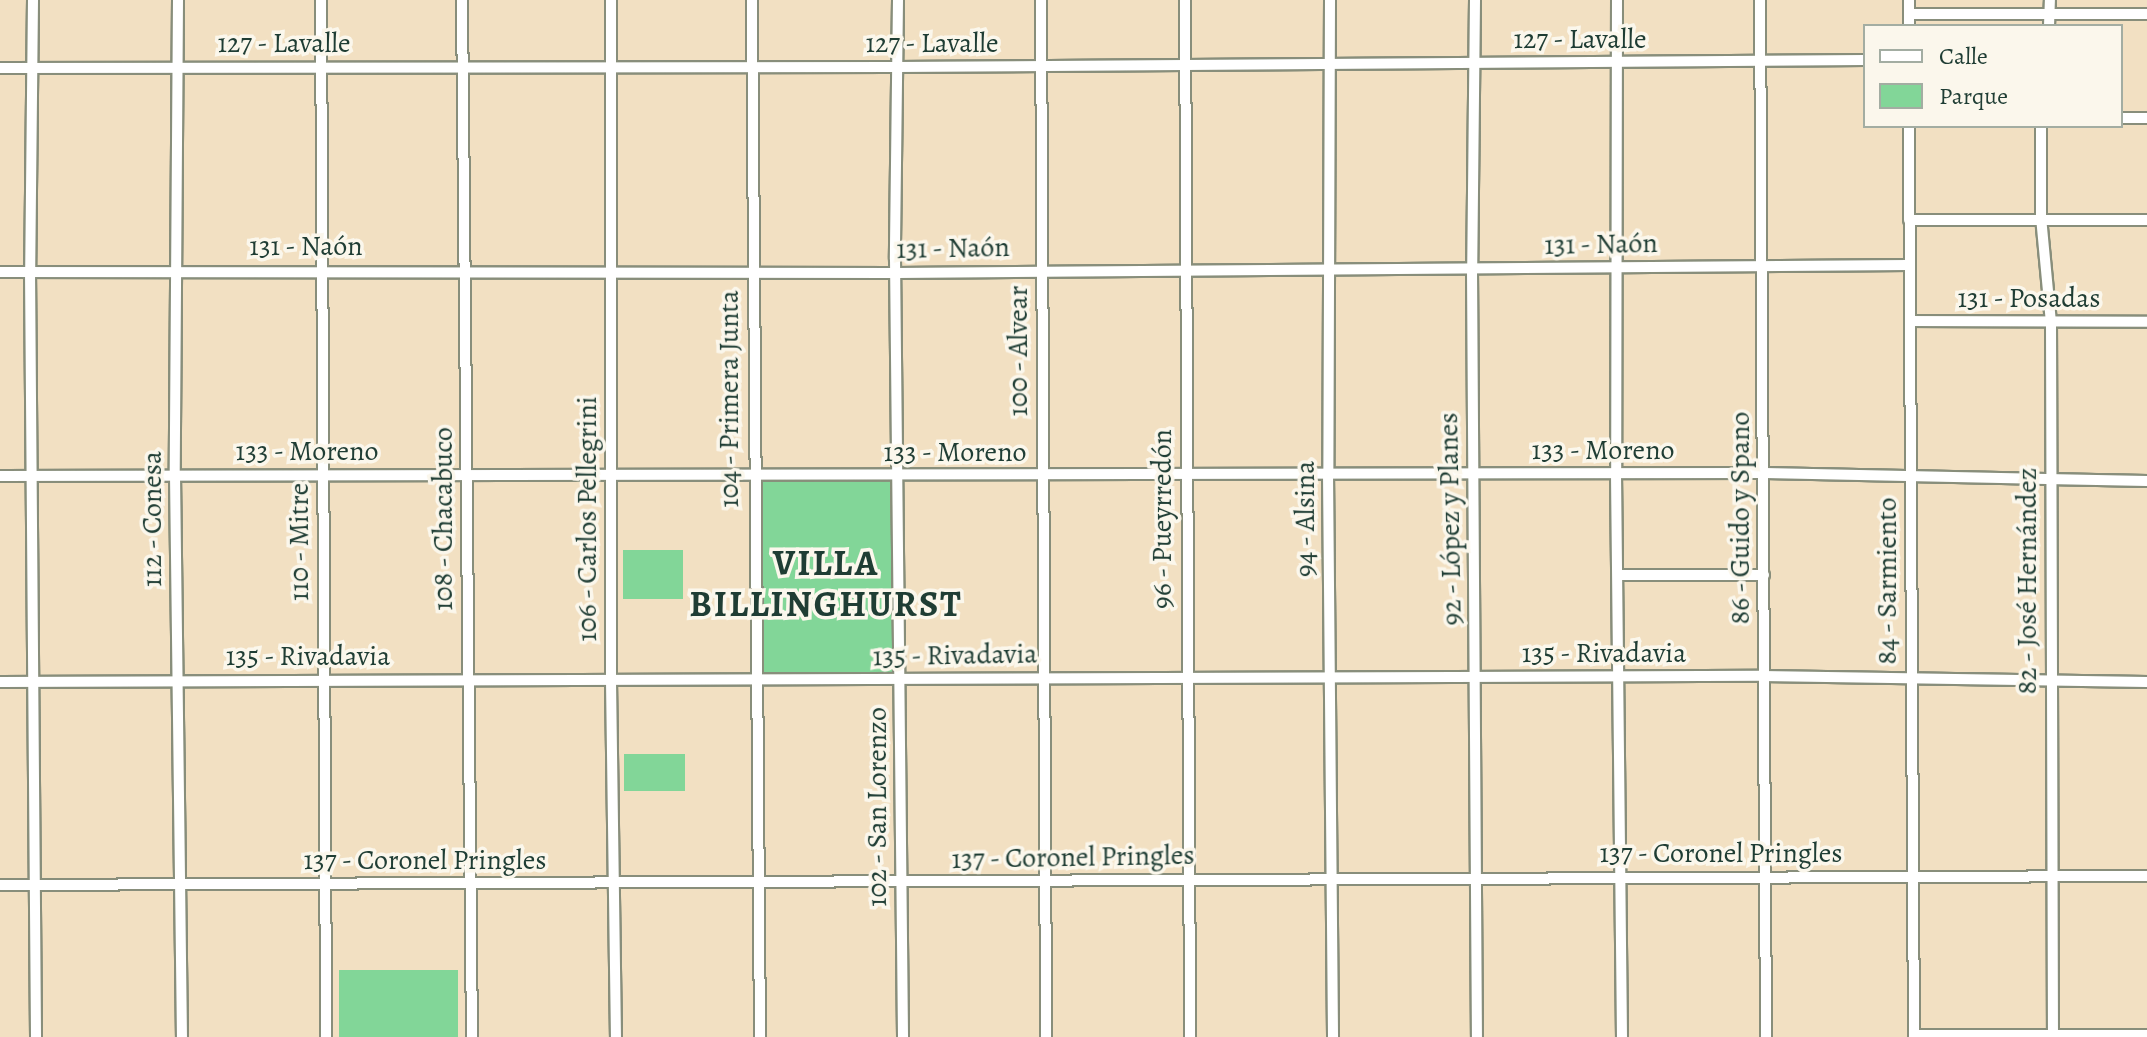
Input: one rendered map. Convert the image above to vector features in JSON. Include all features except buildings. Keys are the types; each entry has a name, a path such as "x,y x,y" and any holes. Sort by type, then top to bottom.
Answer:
{"street":[{"path":"33,0 30,271 36,1037"},
{"name":"112 - Conesa","path":"178,0 175,475 182,1037"},
{"name":"110 - Mitre","path":"321,0 326,1037"},
{"name":"108 - Chacabuco","path":"462,0 472,1037"},
{"name":"106 - Carlos Pellegrini","path":"611,0 611,681 616,1037"},
{"name":"104 - Primera Junta","path":"752,0 760,1037"},
{"name":"102 - San Lorenzo","path":"898,0 903,1037"},
{"name":"100 - Alvear","path":"1041,0 1046,1037"},
{"name":"96 - Pueyrredón","path":"1185,0 1190,1037"},
{"name":"94 - Alsina","path":"1330,0 1328,473 1333,1037"},
{"name":"92 - López y Planes","path":"1475,0 1472,270 1477,1037"},
{"path":"1617,0 1616,474 1622,1037"},
{"name":"86 - Guido y Spano","path":"1760,0 1766,1037"},
{"path":"1909,0 1909,24"},
{"path":"2050,0 2050,20"},
{"path":"1910,14 2050,20 2147,14"},
{"name":"127 - Lavalle","path":"0,68 897,67 1863,60"},
{"path":"2123,118 2147,118"},
{"name":"84 - Sarmiento","path":"1909,128 1914,1036"},
{"name":"82 - José Hernández","path":"2041,128 2041,217 2051,322 2053,1036"},
{"path":"1909,220 2041,217 2147,220"},
{"name":"131 - Naón","path":"0,272 897,273 1908,265"},
{"name":"131 - Posadas","path":"1911,321 2147,322"},
{"name":"133 - Moreno","path":"0,476 1765,473 2147,481"},
{"path":"1618,575 1764,575"},
{"name":"135 - Rivadavia","path":"0,682 322,679 757,682 1762,676 2147,682"},
{"name":"137 - Coronel Pringles","path":"0,885 2147,876"},
{"path":"1914,1036 2147,1035"}],"green space":[{"path":"765,480 890,481 895,675 762,677 758,487"},
{"path":"623,550 683,550 683,599 623,599"},
{"path":"624,754 685,754 685,791 624,791"},
{"path":"339,970 458,970 458,1037 339,1037"}],"district":[{"name":"VILLA BILLINGHURST","path":"826,582"}]}
